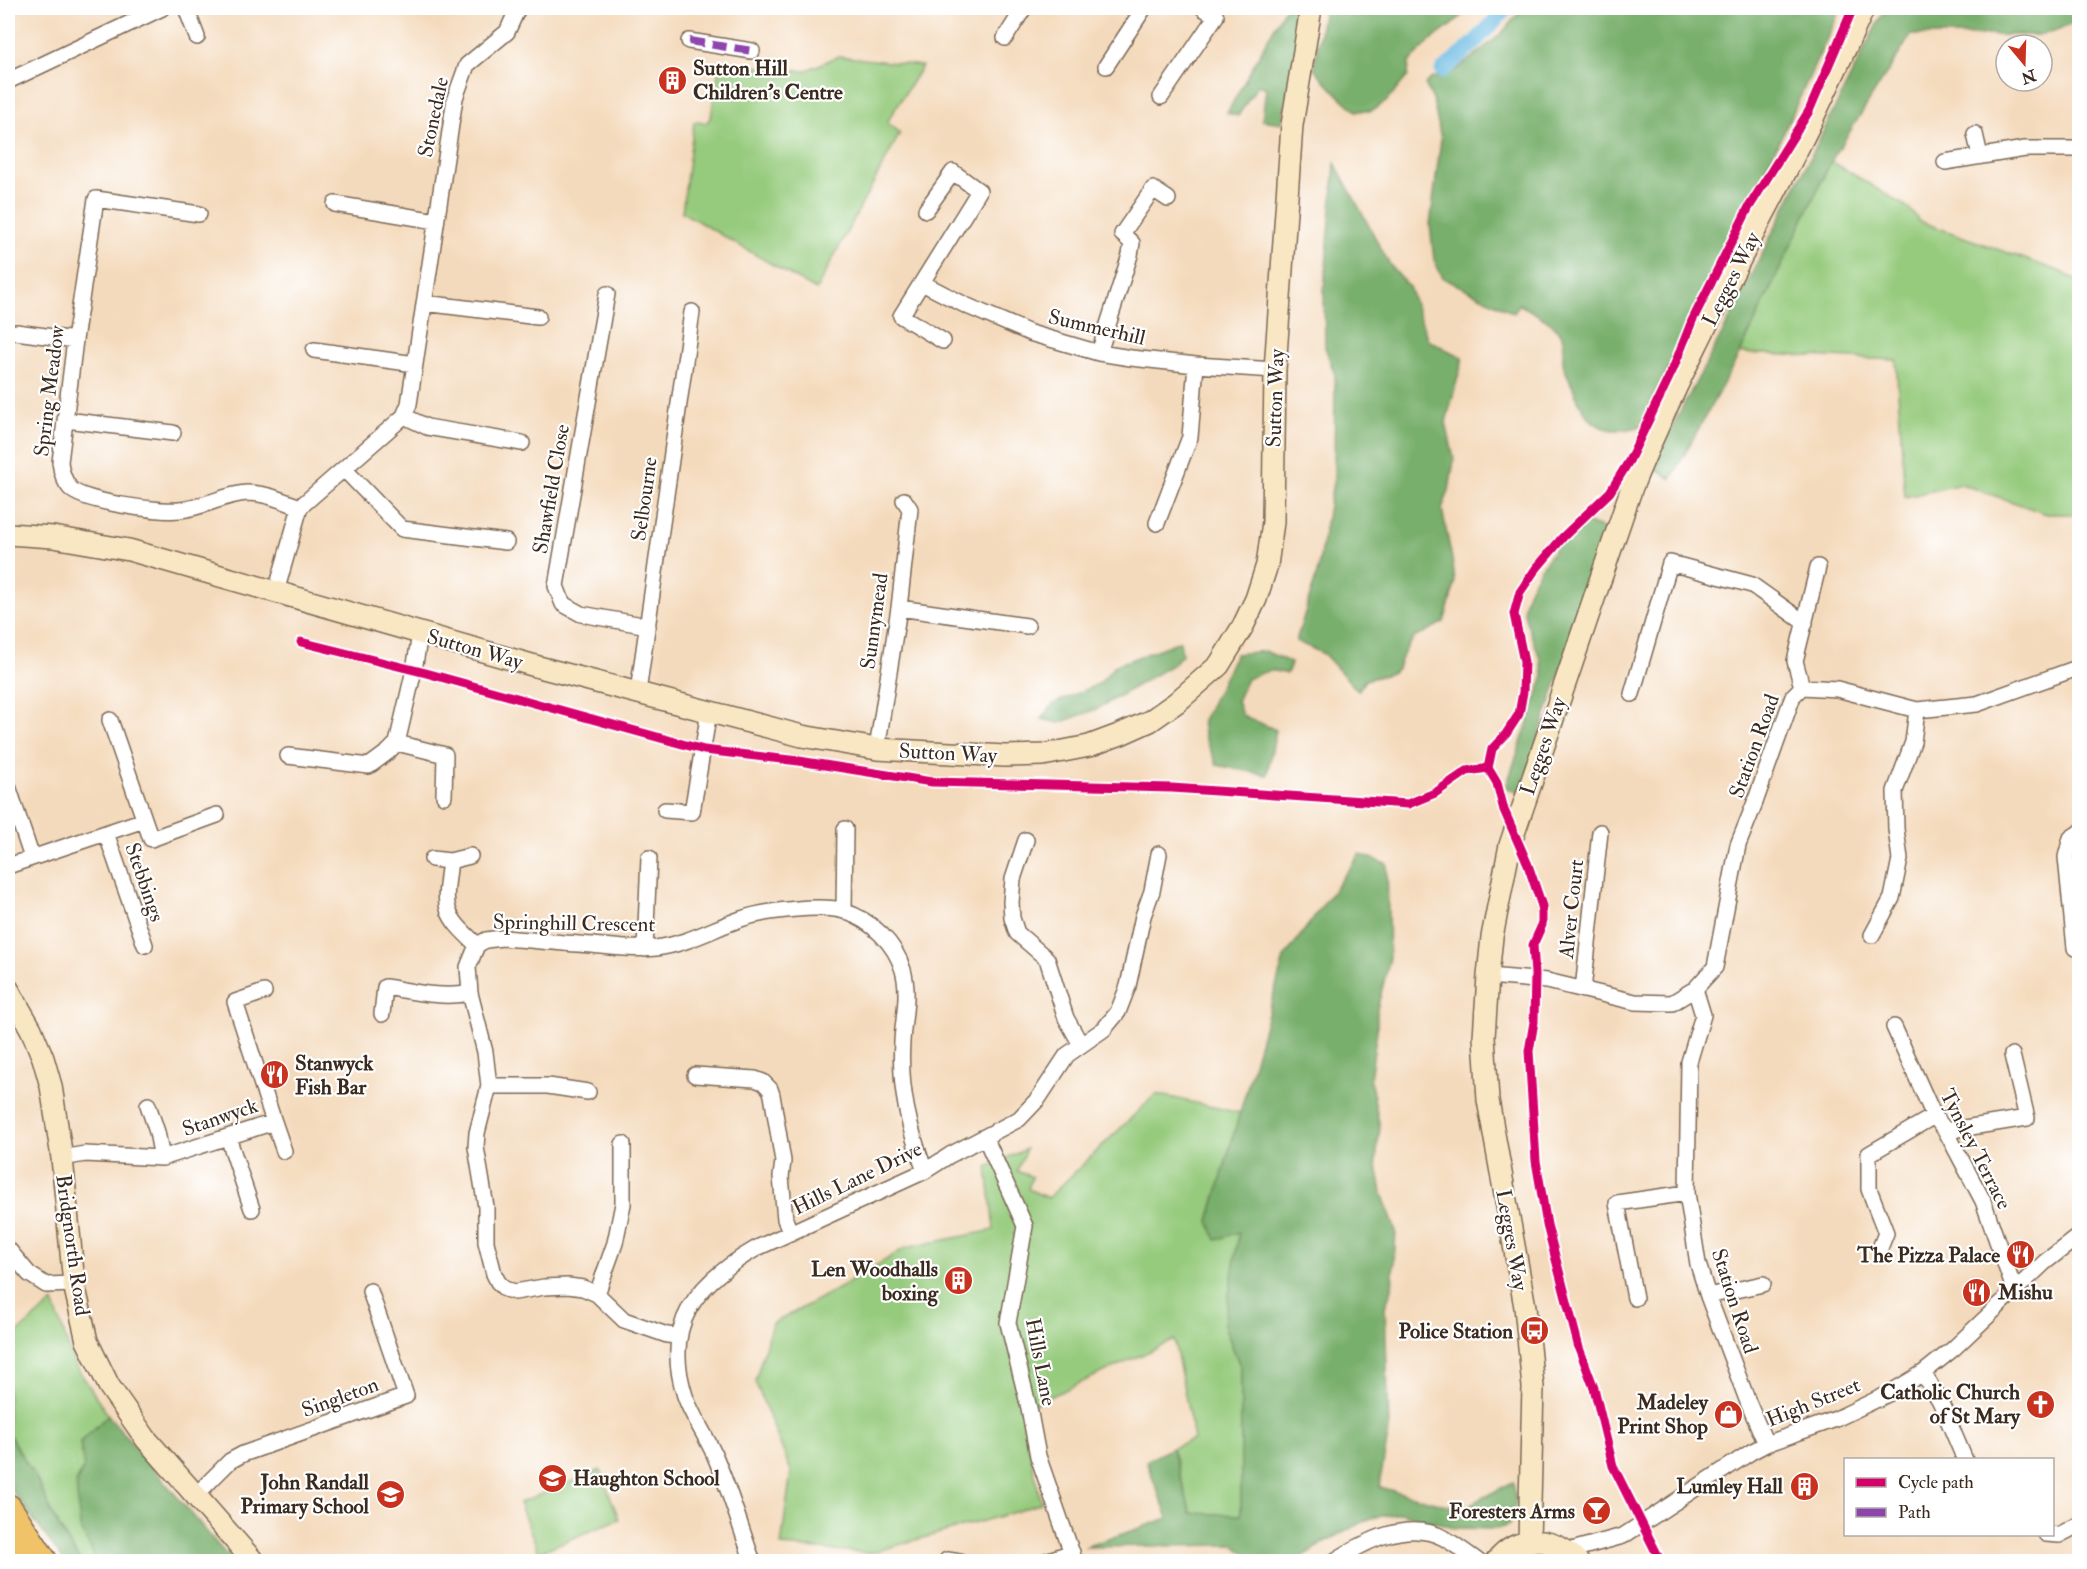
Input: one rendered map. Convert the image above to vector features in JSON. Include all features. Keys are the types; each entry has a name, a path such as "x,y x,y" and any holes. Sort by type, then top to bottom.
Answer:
{"highway":[{"path":"8,1508 44,1562"},
{"path":"8,1548 16,1562"}],"street":[{"path":"8,81 162,8"},
{"path":"186,8 197,37"},
{"name":"Stonedale","path":"404,416 409,404 455,98 463,73 471,61 507,32 518,8"},
{"path":"1005,38 1024,8"},
{"path":"1106,66 1144,8"},
{"path":"1161,97 1216,16 1203,8"},
{"name":"Sutton Way","path":"8,534 53,537 129,550 420,634 802,736 877,749 1005,756 1043,754 1089,746 1121,734 1150,721 1177,702 1219,665 1243,626 1256,599 1267,565 1273,522 1275,370 1292,125 1311,8"},
{"name":"Legges Way","path":"1529,1541 1533,1387 1525,1307 1488,1100 1484,1037 1492,937 1510,845 1632,488 1671,395 1802,140 1864,8"},
{"path":"689,41 752,51"},
{"path":"1975,134 1980,156"},
{"path":"1945,162 2025,149 2079,148"},
{"path":"926,210 953,172 979,190 901,316 943,341"},
{"path":"1099,353 1130,255 1132,243 1122,234 1153,189 1168,199"},
{"name":"Spring Meadow","path":"200,214 96,200 75,340 60,462 61,470 70,488 79,495 95,500 179,511 246,493 275,498 300,507"},
{"path":"335,204 436,221"},
{"name":"Summerhill","path":"922,283 965,305 1030,333 1099,353 1196,365 1275,370"},
{"name":"Shawfield Close","path":"607,294 556,586 563,604 581,614 648,626"},
{"path":"424,303 538,318"},
{"name":"Selbourne","path":"638,693 692,312"},
{"path":"16,332 75,340"},
{"path":"314,350 415,364"},
{"path":"1157,523 1190,437 1196,365"},
{"path":"276,592 300,507 404,416 427,427 522,442"},
{"path":"66,420 173,433"},
{"path":"345,470 402,529 506,542"},
{"name":"Sunnymead","path":"877,749 899,608 910,509 904,500"},
{"path":"1632,694 1648,671 1670,563 1752,585 1805,623"},
{"path":"1802,687 1795,661 1818,567"},
{"path":"899,608 1027,626"},
{"path":"288,756 369,766 388,752 397,743 420,634"},
{"name":"Station Road","path":"1488,976 1547,981 1635,1002 1672,1003 1695,989 1715,967 1738,845 1792,696 1802,687 1837,689 1917,710 1977,704 2078,669"},
{"path":"1872,935 1890,918 1900,859 1895,791 1913,742 1917,710"},
{"path":"665,810 692,812 709,712"},
{"name":"Stebbings","path":"110,720 151,839 217,815"},
{"path":"397,743 445,755 444,796"},
{"path":"8,786 32,858"},
{"name":"Stebbings","path":"8,866 144,820"},
{"path":"844,911 845,829"},
{"name":"Alver Court","path":"1583,990 1600,832"},
{"path":"2075,948 2066,857 2071,838 2079,832"},
{"name":"Stebbings","path":"106,833 145,945"},
{"path":"1026,840 1013,879 1012,918 1017,933 1047,959 1066,1018 1082,1045"},
{"name":"Hills Lane Drive","path":"753,1562 714,1454 686,1398 676,1354 678,1336 688,1312 711,1279 730,1263 757,1248 925,1171 950,1155 1019,1119 1038,1099 1067,1054 1104,1029 1123,1003 1159,855"},
{"path":"432,859 450,861 470,856"},
{"path":"645,949 650,858"},
{"path":"450,861 446,901 449,914 454,923 477,945"},
{"name":"Springhill Crescent","path":"678,1336 667,1335 624,1320 597,1294 583,1288 568,1286 515,1292 505,1289 498,1282 486,1242 486,1207 476,1147 489,1086 485,1052 470,993 468,967 477,945 486,940 502,938 645,949 678,944 758,914 802,909 844,911 873,927 885,938 895,949 902,969 906,984 906,1000 901,1076 910,1129 925,1171"},
{"path":"382,1014 385,987 436,994 470,993"},
{"name":"Bridgnorth Road","path":"8,989 32,1029 44,1058 51,1086 62,1158 74,1284 87,1341 109,1386 146,1438 254,1562"},
{"name":"Station Road","path":"1695,989 1703,1015 1689,1062 1687,1193 1698,1264 1748,1402 1766,1444"},
{"name":"Stanwyck","path":"62,1158 85,1155 162,1158 274,1122 235,1002 264,992"},
{"name":"Tynsley Terrace","path":"1894,1027 1934,1116 1946,1131 1983,1201 2015,1292"},
{"path":"1946,1131 2027,1118 2012,1055"},
{"path":"695,1075 755,1079 763,1082 770,1089 781,1145 785,1220 790,1233"},
{"path":"489,1086 548,1086 588,1092"},
{"path":"148,1105 157,1132 162,1158"},
{"path":"1880,1248 1886,1233 1869,1189 1869,1154 1934,1116"},
{"path":"274,1122 284,1151"},
{"path":"228,1137 252,1209"},
{"name":"Hills Lane","path":"986,1137 1025,1226 1008,1323 1038,1456 1074,1557"},
{"path":"597,1294 615,1243 623,1204 623,1144"},
{"path":"1635,1298 1617,1203 1687,1193"},
{"name":"High Street","path":"1573,1556 1623,1536 1766,1444 1836,1419 1888,1394 1923,1373 1953,1349 2045,1263 2079,1235"},
{"path":"8,1249 29,1274 46,1285 74,1284"},
{"path":"1708,1296 1763,1284"},
{"name":"Singleton","path":"195,1496 230,1461 243,1454 406,1396 370,1291"},
{"path":"1923,1373 1940,1401 1964,1458"},
{"path":"2054,1535 2059,1535 2079,1524"},
{"path":"1333,1562 1352,1550 1392,1532 1420,1530 1442,1538 1479,1562"},
{"path":"1496,1562 1501,1555 1516,1545 1529,1541 1549,1542 1573,1556"},
{"path":"1043,1562 1074,1557"}],"green space":[{"path":"1285,8 1305,8 1282,123 1262,120 1266,88 1258,85 1238,116 1227,113"},
{"path":"1324,8 1469,8 1429,42 1409,63 1408,76 1386,102 1371,111 1356,111 1331,88 1314,68"},
{"path":"1523,8 1841,8 1790,119 1639,427 1614,430 1597,424 1583,410 1566,372 1563,362 1563,341 1558,330 1519,304 1514,313 1443,278 1434,260 1430,225 1441,139 1433,100 1425,84 1431,79 1456,70 1501,34"},
{"path":"1885,8 2079,8 2079,22 2048,33 1911,35 1831,161 1740,353 1671,479 1651,466 1722,334"},
{"path":"839,56 922,66 887,122 900,133 816,290 682,212 694,122 706,123 711,117 720,63 805,71"},
{"path":"1831,161 1909,208 1919,221 2061,272 2079,282 2079,514 2047,514 1961,484 1905,497 1896,360 1740,353"},
{"path":"1335,163 1390,265 1409,287 1428,340 1463,358 1446,422 1454,460 1449,491 1442,509 1455,584 1444,622 1414,638 1405,650 1398,668 1389,674 1365,680 1358,691 1324,654 1296,641 1317,574 1334,477 1335,375 1325,347 1324,290"},
{"path":"1585,522 1607,530 1520,794 1506,787 1543,678 1541,661 1526,620 1524,603 1533,582 1548,558 1569,533"},
{"path":"1180,641 1182,655 1172,665 1097,709 1059,723 1042,719 1053,704 1100,683 1114,666"},
{"path":"1265,651 1291,663 1287,674 1276,671 1267,672 1247,679 1237,701 1242,715 1276,730 1267,775 1217,765 1205,738 1202,722 1236,654"},
{"path":"1360,854 1387,864 1389,962 1377,1009 1377,1030 1370,1079 1380,1127 1376,1160 1382,1193 1396,1231 1392,1289 1385,1307 1389,1430 1379,1487 1461,1509 1513,1482 1516,1502 1509,1525 1497,1529 1454,1528 1401,1513 1371,1518 1295,1561 1245,1561 1246,1555 1234,1545 1085,1547 1168,1518 1146,1461 1172,1448 1191,1513 1241,1515 1241,1368 1224,1326 1239,1232 1216,1240 1209,1221 1284,958"},
{"path":"1156,1094 1240,1113 1209,1221 1240,1232 1224,1326 1241,1368 1241,1516 1191,1513 1172,1448 1194,1439 1174,1340 1021,1410 1041,1503 870,1553 781,1546 791,1471 755,1381 772,1324 843,1286 905,1248 994,1230 987,1167 1026,1149 1017,1171 1032,1177 1028,1189 1048,1198"},
{"path":"53,1302 74,1363 108,1415 80,1443 84,1467 76,1483 95,1561 80,1561 56,1522 37,1480 8,1433 8,1341"},
{"path":"108,1415 234,1561 95,1561 80,1527 76,1483 84,1467 80,1443"},
{"path":"8,1433 37,1480 56,1522 80,1561 64,1561 8,1485"},
{"path":"600,1470 619,1519 539,1552 519,1503"}],"waterway":[{"path":"1442,71 1473,44 1507,8"}],"marked path":[{"path":"689,41 752,51"}],"cycle path":[{"path":"1661,1562 1613,1466 1594,1388 1579,1348 1547,1225 1536,1161 1529,1051 1534,1022 1533,945 1542,925 1542,906 1528,865 1504,810 1497,783 1488,768 1492,749 1506,734 1519,714 1523,692 1524,662 1514,614 1520,592 1563,537 1610,492 1629,461 1673,369 1692,321 1749,207 1809,111 1853,8"},
{"path":"301,642 426,673 704,750 799,761 932,782 1172,788 1408,804 1435,793 1467,771 1488,768"}],"place":[{"name":"Sutton Hill Children's Centre","path":"672,80"},
{"name":"Stanwyck Fish Bar","path":"274,1075"},
{"name":"The Pizza Palace","path":"2021,1255"},
{"name":"Len Woodhalls boxing","path":"959,1281"},
{"name":"Mishu","path":"1977,1292"},
{"name":"Police Station","path":"1534,1331"},
{"name":"Catholic Church of St Mary","path":"2041,1404"},
{"name":"Madeley Print Shop","path":"1729,1414"},
{"name":"Haughton School","path":"552,1478"},
{"name":"Lumley Hall","path":"1804,1486"},
{"name":"John Randall Primary School","path":"390,1494"},
{"name":"Foresters Arms","path":"1596,1511"}]}
